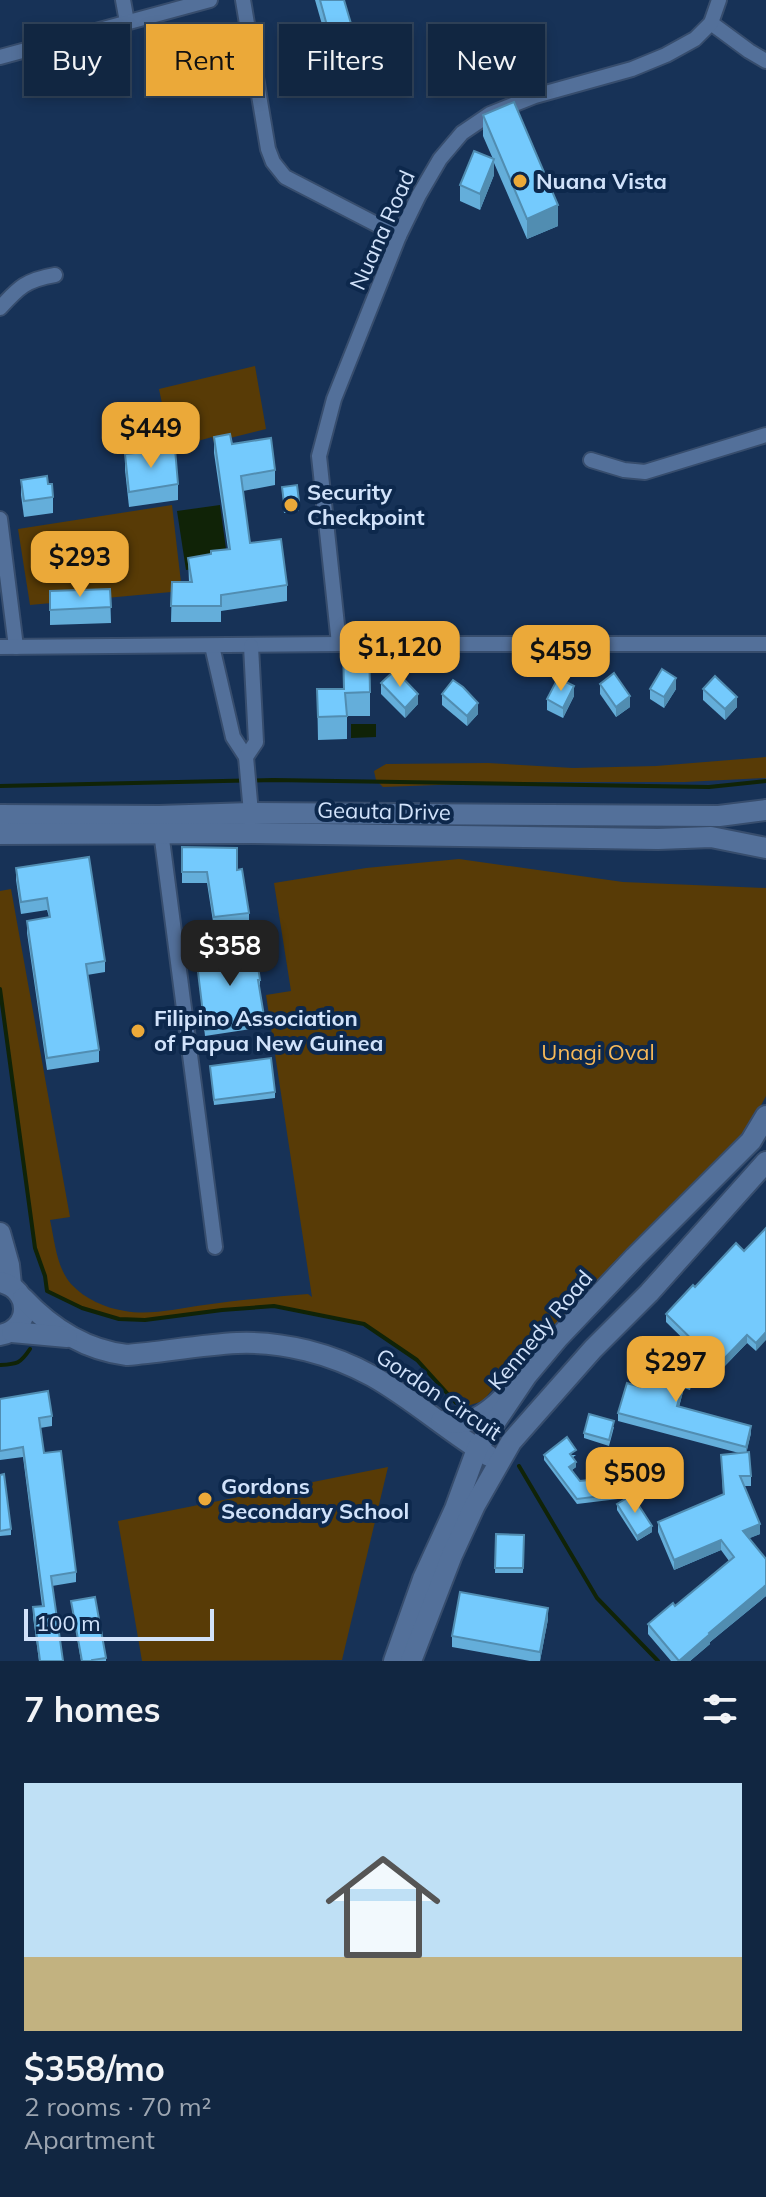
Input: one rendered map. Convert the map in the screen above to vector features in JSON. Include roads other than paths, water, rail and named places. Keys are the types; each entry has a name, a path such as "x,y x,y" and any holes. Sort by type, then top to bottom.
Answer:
{"main road":[{"name":"Geauta Drive","path":"0,834 160,826 251,807 719,816 766,810"},
{"name":"Geauta Drive","path":"0,815 253,833 658,839 711,837 766,848"},
{"name":"Kennedy Road","path":"394,1661 423,1579 455,1509 477,1449 527,1375 625,1268 751,1141 766,1116"},
{"path":"411,1661 452,1555 475,1505 511,1442 766,1162"},
{"path":"0,1240 9,1265 12,1288 24,1316 6,1334"},
{"name":"Gordon Circuit","path":"12,1288 40,1317 71,1338 109,1353 127,1355 238,1343 316,1353 347,1363 374,1377 499,1462"},
{"name":"Gordon Circuit","path":"6,1334 71,1338"},
{"path":"436,1420 458,1425 488,1412 527,1375"},
{"path":"436,1420 460,1452 463,1465 462,1488 455,1509"}],"street":[{"path":"123,0 127,22"},
{"path":"0,57 127,22 158,7 210,0"},
{"path":"243,0 268,149 273,162 285,177 399,236"},
{"path":"719,0 711,23 766,61"},
{"name":"Nuana Road","path":"339,644 319,456 334,399 399,236 440,159 462,133 490,114 535,96 632,69 666,55 695,39 711,23"},
{"path":"749,51 766,54"},
{"path":"0,308 23,284 55,275"},
{"path":"591,460 624,470 645,472 766,435"},
{"path":"0,519 16,647"},
{"path":"0,647 766,644"},
{"path":"212,646 233,737 246,757 251,807"},
{"path":"246,757 256,742 251,646"},
{"path":"160,826 215,1247"}],"waterway":[{"path":"0,786 273,780 709,787 766,781"},
{"path":"0,989 35,1248 47,1291 82,1308 119,1319 145,1320 274,1306 364,1324 417,1360 456,1403"},
{"path":"0,1365 18,1362 30,1349"},
{"path":"519,1466 597,1598 658,1661"}],"place":[{"name":"Nuana Vista","path":"520,181"},
{"name":"Security Checkpoint","path":"291,505"},
{"name":"Filipino Association of Papua New Guinea","path":"138,1031"},
{"name":"Gordons Secondary School","path":"205,1499"}],"park label":[{"name":"Unagi Oval","path":"598,1052"}]}
